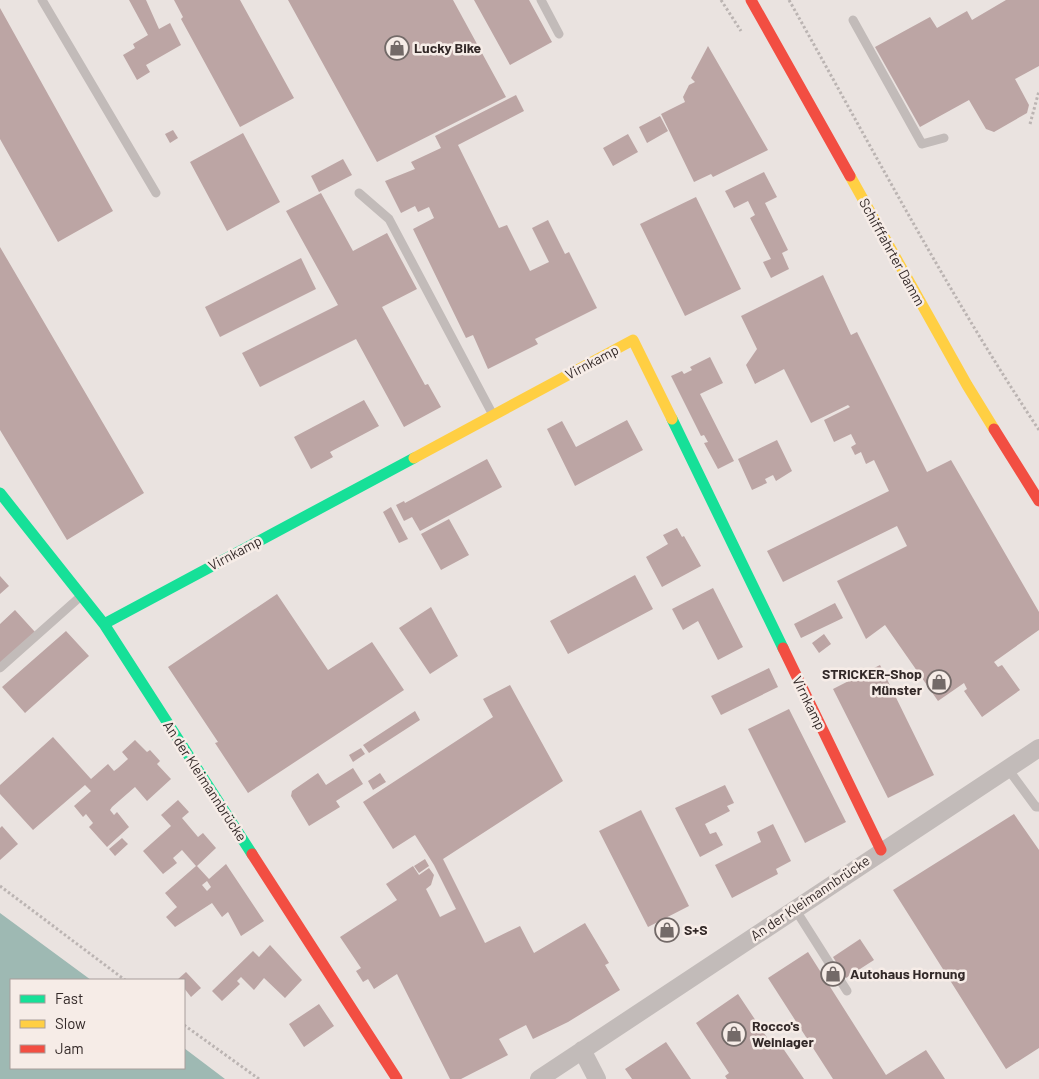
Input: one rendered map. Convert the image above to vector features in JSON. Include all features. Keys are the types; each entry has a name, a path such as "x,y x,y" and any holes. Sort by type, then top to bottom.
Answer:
{"street":[{"name":"Schifffahrter Damm","path":"751,0 967,385 1039,501"},
{"name":"Virnkamp","path":"104,624 634,340 881,850"},
{"name":"An der Kleimannbrücke","path":"0,493 104,624 397,1079"},
{"name":"An der Kleimannbrücke","path":"538,1079 881,850 1039,748"},
{"path":"582,1050 597,1079"}],"lane":[{"path":"42,0 156,193"},
{"path":"541,0 558,34"},
{"path":"853,20 922,144 944,138"},
{"path":"359,193 389,218 493,415"},
{"path":"0,668 82,596"},
{"path":"1008,769 1036,807 1039,807"},
{"path":"794,908 847,991"}],"path":[{"path":"789,0 957,301 1039,430"},
{"path":"1030,124 1039,91"},
{"path":"0,886 124,979"},
{"path":"185,1025 258,1079"}],"water":[{"path":"0,913 90,979 10,979 10,1069 185,1069 185,1049 225,1079 0,1079"}],"building":[{"path":"129,0 146,0 159,29 170,23 181,45 146,65 150,72 137,80 123,55 135,48 133,44 148,35"},
{"path":"174,0 240,0 294,98 240,127 181,19 183,17"},
{"name":"Lucky Bike","path":"288,0 453,0 506,97 377,162"},
{"path":"474,0 529,0 552,42 510,65"},
{"path":"1006,0 1039,0 1039,66 1015,79 1029,105 1027,113 994,132 986,129 969,100 920,127 875,47 930,17 937,28 967,11 972,20"},
{"path":"0,8 113,211 58,242 0,139"},
{"path":"708,46 768,150 713,177 711,174 694,182 661,114 685,102 683,97 689,85 695,82 691,78"},
{"path":"516,95 524,111 458,145 499,228 507,225 530,271 549,262 532,228 548,220 565,254 569,252 597,308 535,339 538,344 488,369 473,335 466,338 413,229 434,218 429,207 418,212 415,206 401,213 385,181 415,169 411,162 441,148 435,136"},
{"path":"660,116 668,131 647,143 639,127"},
{"path":"173,130 178,138 170,143 165,134"},
{"path":"243,133 280,202 227,231 190,162"},
{"path":"628,134 638,152 613,166 603,148"},
{"path":"343,159 352,175 319,192 311,176"},
{"path":"764,172 777,197 765,203 788,250 782,253 789,269 771,278 763,262 771,259 750,218 755,215 748,201 734,208 725,191"},
{"path":"321,193 353,251 387,233 417,289 382,307 425,385 428,384 441,407 404,427 356,339 260,387 242,353 338,305 286,211"},
{"path":"696,197 741,289 685,316 640,224"},
{"path":"0,247 144,493 67,540 0,430"},
{"path":"301,258 316,289 220,337 205,307"},
{"path":"823,275 851,335 857,332 927,472 951,460 1039,612 1039,630 994,662 998,667 1002,665 1020,690 982,717 964,691 967,689 964,683 938,701 885,625 866,639 837,581 907,546 897,526 783,582 767,551 889,491 874,460 866,464 861,452 855,455 851,447 856,444 851,434 834,442 824,420 850,407 848,405 811,423 784,369 755,384 746,365 757,349 741,316"},
{"path":"710,357 723,383 700,394 734,461 718,469 704,443 708,442 704,435 701,436 671,376 682,371 684,374 692,370 690,367"},
{"path":"364,400 379,426 330,452 333,457 311,469 294,437"},
{"path":"627,420 643,450 575,486 547,429 562,421 576,447"},
{"path":"777,440 792,471 776,481 773,475 765,479 767,483 752,490 738,459"},
{"path":"487,459 502,487 420,531 412,517 404,521 396,505 404,501 405,503"},
{"path":"391,507 408,539 399,543 383,512"},
{"path":"449,519 469,555 441,570 421,534"},
{"path":"677,528 682,537 684,536 701,566 662,587 646,557 668,544 663,535"},
{"path":"635,575 653,609 568,654 550,621"},
{"path":"0,576 9,586 0,594"},
{"path":"713,588 743,647 718,660 698,621 683,630 672,609"},
{"path":"277,594 328,670 372,642 404,690 248,793 215,743 218,742 168,667"},
{"path":"835,603 843,618 801,638 794,624"},
{"path":"431,607 458,656 430,674 399,628"},
{"path":"15,610 35,632 0,663 0,624"},
{"path":"66,631 89,656 25,713 2,687"},
{"path":"824,634 831,644 819,653 812,643"},
{"path":"880,665 934,775 888,798 833,689"},
{"path":"769,668 778,687 721,715 711,696"},
{"path":"510,685 563,781 443,859 485,943 520,926 534,953 585,923 609,963 605,965 620,990 568,1022 533,1039 526,1025 499,1039 508,1055 461,1079 450,1079 397,974 374,989 368,979 363,982 356,971 361,968 340,937 397,900 386,884 413,866 419,875 429,868 434,875 431,885 426,889 440,917 456,909 434,865 415,835 393,849 363,802 493,717 483,699"},
{"path":"789,709 846,822 805,843 748,729"},
{"path":"415,711 420,720 369,753 363,745"},
{"path":"53,737 91,779 108,764 114,771 118,768 128,759 122,752 135,740 147,752 150,750 160,761 157,764 171,779 147,801 135,787 112,807 110,810 114,815 117,812 129,827 107,847 89,827 93,823 86,814 83,817 74,806 91,791 85,785 33,830 0,794 0,785"},
{"path":"361,748 365,754 353,762 349,755"},
{"path":"353,768 363,784 336,801 340,807 309,826 291,796 292,791 318,773 326,785"},
{"path":"380,773 386,782 373,790 368,781"},
{"path":"725,785 734,803 727,806 730,811 705,824 710,834 716,832 723,845 700,857 675,808"},
{"path":"178,800 189,812 182,818 198,837 203,833 216,848 197,866 209,879 226,864 264,921 241,936 228,912 222,917 212,903 175,927 166,917 177,907 165,893 196,866 182,850 173,858 177,863 163,874 143,851 171,826 161,815","holes":["207,881 211,887 207,891 202,885"]},
{"path":"641,810 689,906 648,927 599,831"},
{"path":"1014,814 1039,850 1039,1048 1006,1069 893,890"},
{"path":"773,824 791,861 776,869 778,874 732,898 715,865 761,842 757,832"},
{"path":"2,826 18,844 0,860 0,828"},
{"path":"122,838 128,844 115,856 109,849"},
{"path":"425,859 429,866 419,873 414,866"},
{"path":"860,939 874,960 846,978 833,957"},
{"path":"270,945 302,980 285,998 264,978 254,990 241,977 237,981 240,984 222,1001 212,991 253,951 259,957"},
{"path":"808,952 886,1075 926,1050 945,1079 833,1079 768,978"},
{"path":"186,972 201,988 191,997 185,989 185,979 178,979"},
{"name":"Rocco's Weinlager","path":"738,994 772,1045 778,1041 804,1079 727,1079 725,1076 729,1073 696,1023"},
{"path":"319,1004 334,1026 304,1047 289,1024"},
{"path":"666,1042 691,1079 632,1079 625,1069"}],"traffic: fast":[{"path":"672,419 783,648"},
{"path":"104,624 414,458"},
{"path":"0,493 104,624 252,854"}],"traffic: slow":[{"path":"850,176 967,385 994,429"},
{"path":"414,458 633,340 672,419"}],"traffic: jam":[{"path":"751,0 850,176"},
{"path":"994,429 1039,501"},
{"path":"783,648 881,850"},
{"path":"252,854 397,1079"}],"place":[{"name":"Lucky Bike","path":"397,48"},
{"name":"STRICKER-Shop Münster","path":"939,682"},
{"name":"S+S","path":"667,930"},
{"name":"Autohaus Hornung","path":"833,974"},
{"name":"Rocco's Weinlager","path":"734,1034"}]}
